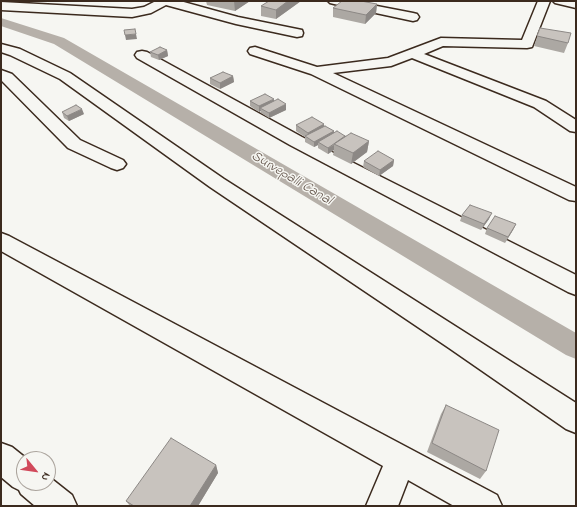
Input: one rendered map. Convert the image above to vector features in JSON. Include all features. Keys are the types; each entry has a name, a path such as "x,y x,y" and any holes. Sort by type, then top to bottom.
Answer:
{"street":[{"path":"160,1 199,9 236,20 297,34"},
{"path":"1,6 132,13 147,10 165,1"},
{"path":"334,1 413,17"},
{"path":"316,72 391,62 442,42 527,44 544,1"},
{"path":"559,1 576,4"},
{"path":"1,48 15,52 65,76 217,183 576,419"},
{"path":"255,51 316,72 576,195"},
{"path":"413,54 540,104 576,126"},
{"path":"142,55 296,141 576,286"},
{"path":"1,74 7,77 74,144 117,164"},
{"path":"1,241 486,506"},
{"path":"1,458 16,470"},
{"path":"382,506 401,460"},
{"path":"42,491 62,506"}],"building":[{"path":"269,1 288,1 276,10 261,6"},
{"path":"342,1 361,1 377,4 366,15 333,8"},
{"path":"540,28 571,33 568,43 537,36"},
{"path":"135,29 136,34 125,35 124,30"},
{"path":"160,47 167,50 158,55 150,52"},
{"path":"223,72 233,76 220,83 210,78"},
{"path":"265,94 274,99 259,106 250,101"},
{"path":"278,99 286,104 269,113 260,108"},
{"path":"76,105 82,109 67,116 62,112"},
{"path":"312,117 324,124 308,133 296,125"},
{"path":"325,126 334,131 314,142 305,136"},
{"path":"337,131 345,136 328,148 318,142"},
{"path":"351,133 369,141 353,153 334,144"},
{"path":"378,151 394,160 380,170 364,161"},
{"path":"470,205 492,213 484,224 462,215"},
{"path":"495,216 516,224 508,237 487,228"},
{"path":"446,405 499,430 486,471 432,443"},
{"path":"171,438 216,465 190,506 134,506 126,501"}],"waterway":[{"name":"Survepalli Canal","path":"1,22 59,41 576,347"}]}
